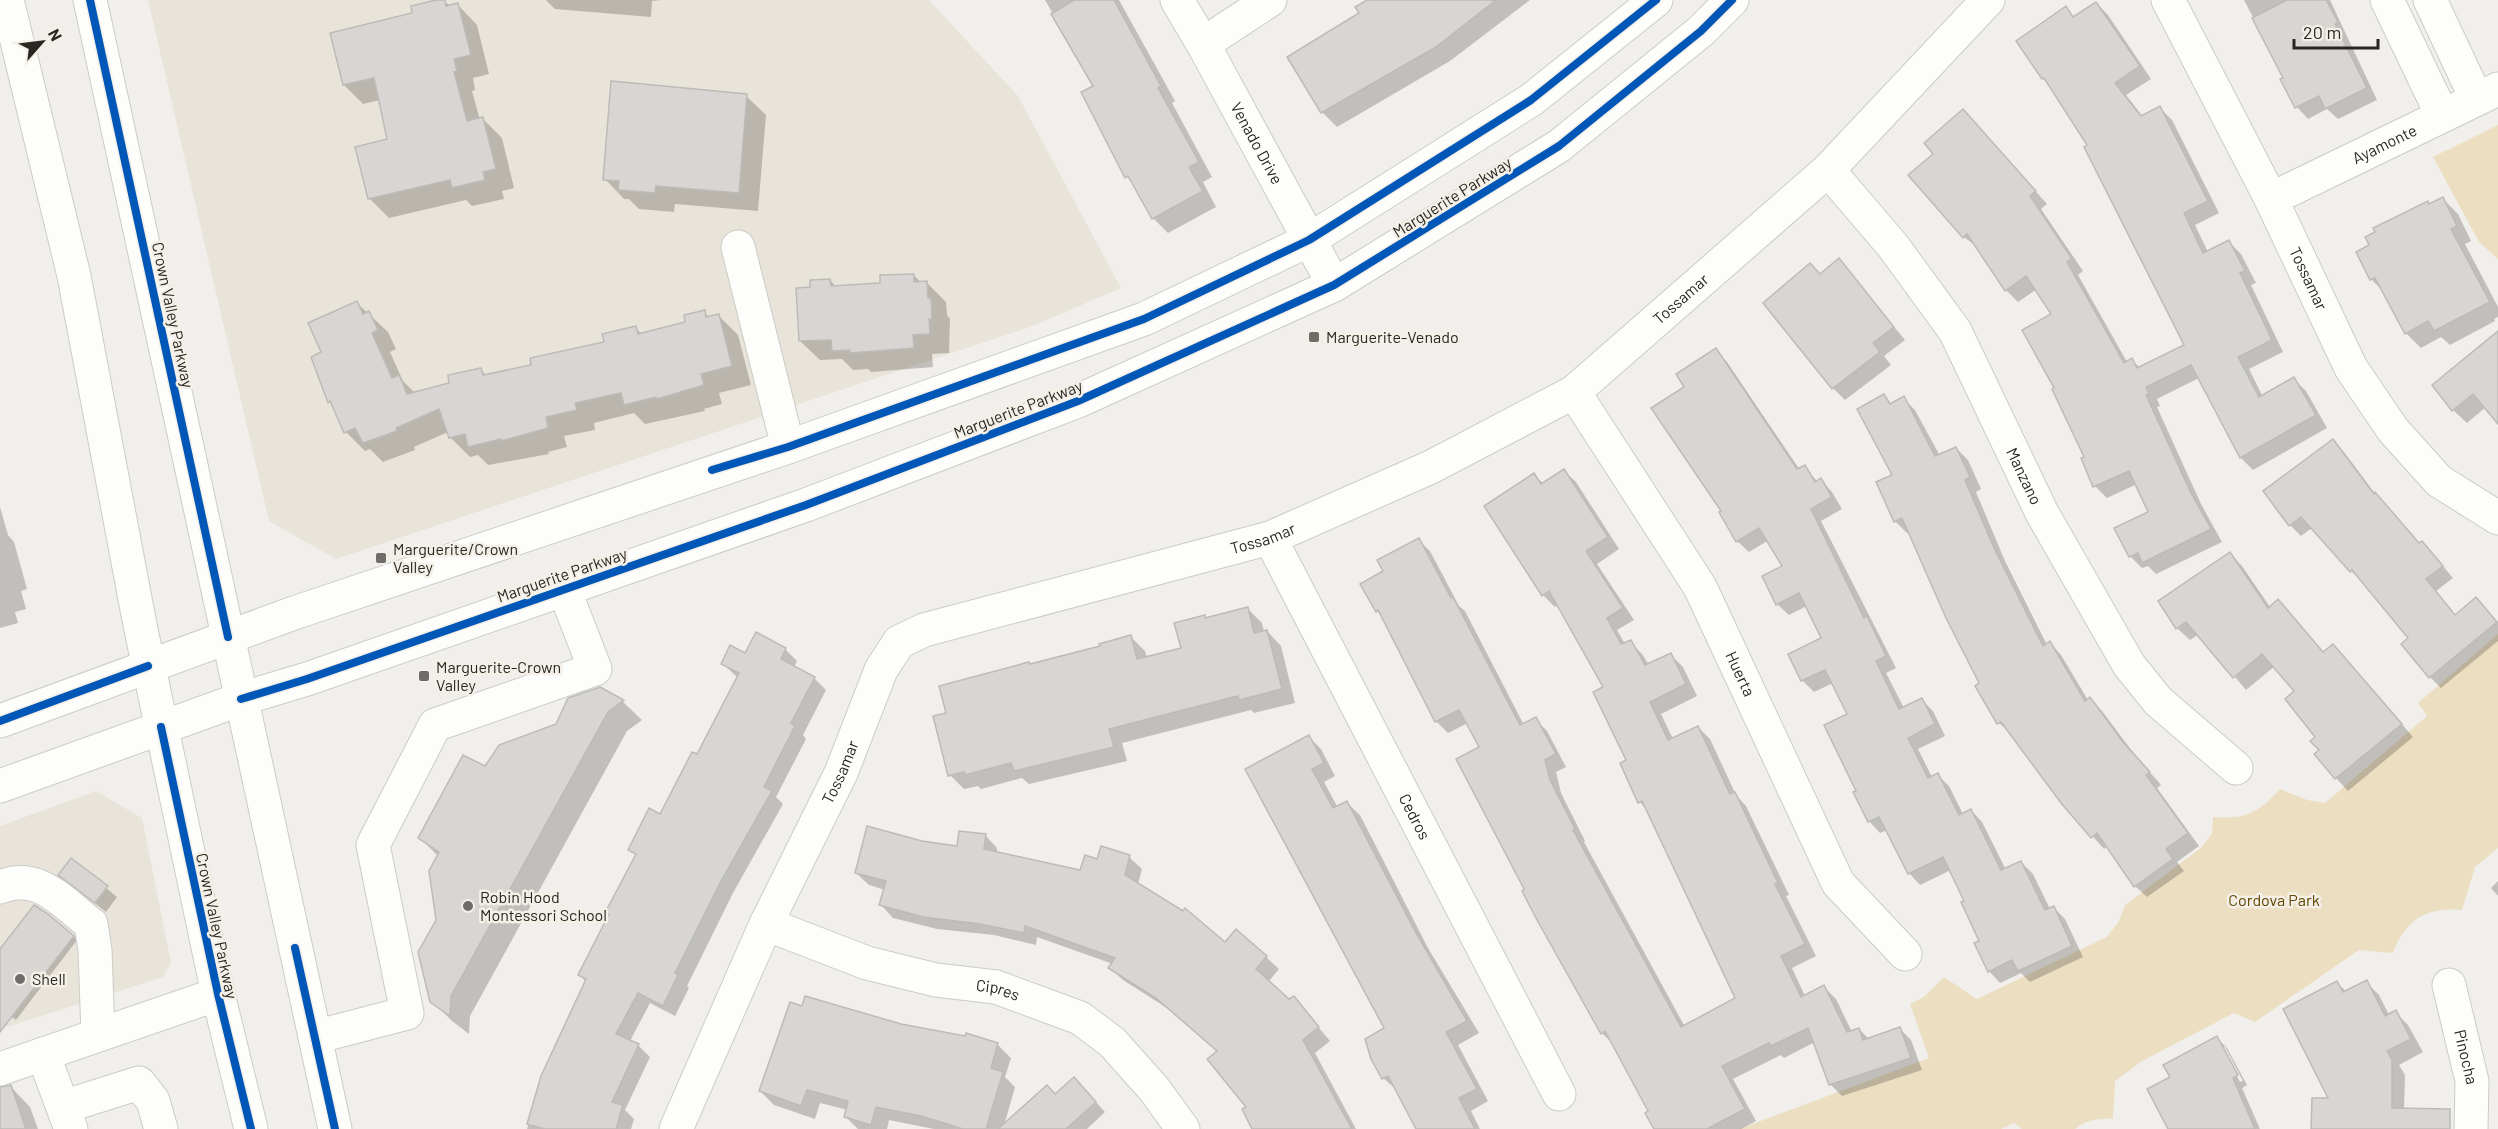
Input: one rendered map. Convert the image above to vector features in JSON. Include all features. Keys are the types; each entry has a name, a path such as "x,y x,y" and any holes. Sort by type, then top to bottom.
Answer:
{"main road":[{"name":"Crown Valley Parkway","path":"7,0 74,276 148,666 218,994 251,1129"},
{"name":"Crown Valley Parkway","path":"90,0 335,1129"},
{"name":"Venado Drive","path":"1177,0 1334,285"},
{"path":"1203,44 1270,0"},
{"path":"0,721 228,637 788,447 1144,319 1309,240 1531,100 1656,0"},
{"name":"Marguerite Parkway","path":"0,786 241,699 307,679 806,504 1078,401 1334,285 1559,146 1701,31 1732,0"},
{"name":"Tossamar","path":"676,1129 766,924 841,773 881,670 899,642 924,630 1270,538 1431,467 1574,392 1828,170 1988,0"},
{"name":"Tossamar","path":"2168,0 2271,199 2351,368 2393,430 2439,481 2498,518"},
{"path":"2387,0 2442,115"},
{"path":"2430,0 2487,93"},
{"name":"Ayamonte","path":"2271,199 2487,93"},
{"name":"Manzano","path":"1828,170 1893,246 1955,331 2042,513 2129,665 2158,701 2236,768"},
{"path":"738,247 788,447"},
{"name":"Huerta","path":"1574,392 1700,587 1838,883 1905,954"},
{"name":"Cedros","path":"1270,538 1559,1094"},
{"path":"315,1037 407,1013 373,845 435,725 595,669 564,589"},
{"path":"0,887 20,880 39,884 91,924 95,950 98,1035"},
{"name":"Cipres","path":"766,924 867,963 936,980 996,987 1080,1018 1112,1042 1154,1089 1183,1129"},
{"name":"Pinocha","path":"2450,985 2472,1080 2471,1129"},
{"path":"0,1069 218,994"},
{"path":"43,1054 67,1118 139,1083 153,1101 161,1129"}],"shaded area":[{"path":"148,0 929,0 1018,96 1121,288 1033,326 336,559 269,521"},
{"path":"96,791 142,818 171,963 163,977 7,1027 0,1021 0,826"}],"green space":[{"path":"2498,125 2498,259 2479,242 2433,157"},
{"name":"Cordova Park","path":"2498,634 2498,848 2475,867 2462,910 2438,911 2419,918 2404,932 2393,953 2359,950 2255,1022 2234,1013 2142,1061 2115,1081 2113,1119 2093,1120 2075,1129 2022,1129 2014,1123 2001,1129 1739,1129 1929,1058 1910,1004 1924,997 1944,977 1977,999 2107,937 2119,921 2125,905 2202,847 2212,833 2213,817 2235,817 2251,813 2265,804 2280,789 2307,800 2325,803 2427,716 2418,703"}],"building":[{"path":"445,0 446,6 458,3 471,55 454,59 457,71 454,72 467,121 483,117 496,169 483,172 485,180 452,188 450,180 368,199 355,147 387,139 374,78 343,85 330,33 412,13 411,6"},
{"path":"1074,0 1114,0 1161,86 1158,88 1199,162 1189,167 1203,191 1152,219 1128,176 1125,178 1081,92 1093,86 1051,14"},
{"path":"1367,0 1496,0 1436,47 1321,113 1287,57 1359,13 1355,7"},
{"path":"2287,0 2326,0 2338,22 2335,24 2367,88 2325,109 2319,96 2295,108 2280,79 2283,78 2252,18"},
{"path":"2096,2 2140,66 2115,83 2141,116 2160,106 2208,201 2184,213 2203,253 2229,240 2245,271 2240,273 2272,340 2238,357 2259,397 2294,377 2316,415 2240,458 2191,365 2146,387 2149,394 2146,395 2190,491 2211,529 2142,563 2138,553 2129,557 2114,528 2148,512 2129,471 2093,487 2081,458 2084,457 2052,389 2054,388 2022,330 2051,314 2026,276 2005,291 1967,234 1963,238 1908,175 1933,154 1924,143 1963,109 2036,191 2030,196 2072,259 2067,262 2124,363 2132,358 2137,368 2184,345 2084,147 2087,145 2044,78 2042,79 2016,41 2066,6 2073,17"},
{"path":"611,81 747,94 739,193 656,186 655,193 618,190 619,181 603,180"},
{"path":"2443,197 2457,226 2451,229 2490,302 2434,331 2428,321 2405,334 2375,278 2370,280 2356,252 2369,245 2365,237 2375,232 2373,228 2428,201 2429,204"},
{"path":"1839,258 1894,327 1873,343 1880,352 1832,389 1763,303 1810,263 1820,274"},
{"path":"914,274 914,282 927,281 932,319 929,319 930,334 913,335 914,348 850,353 850,350 832,351 831,340 799,341 796,288 810,287 810,280 830,279 831,286 880,283 880,275"},
{"path":"357,301 363,314 369,311 378,330 372,333 392,378 399,375 407,394 449,383 448,375 481,368 483,375 531,365 530,358 604,342 602,334 636,326 638,334 685,322 684,315 705,310 706,317 719,314 732,366 701,374 704,385 657,399 656,397 624,405 621,393 575,403 577,410 546,417 548,428 501,441 501,439 468,447 465,434 449,438 439,409 396,428 397,431 363,443 355,428 344,433 330,401 328,403 311,357 321,352 308,323"},
{"path":"2498,331 2498,424 2473,394 2452,411 2432,385"},
{"path":"1716,348 1797,469 1805,465 1815,482 1821,478 1832,497 1811,509 1864,618 1867,616 1886,656 1876,661 1899,709 1922,698 1935,724 1908,738 1928,778 1938,773 1959,815 1971,809 2001,870 2021,861 2045,910 2054,906 2072,946 2018,971 2012,960 1988,972 1974,943 1979,941 1961,902 1964,901 1943,857 1908,874 1879,817 1868,822 1853,792 1856,791 1824,725 1847,714 1825,670 1801,681 1788,654 1821,638 1799,593 1776,605 1762,576 1782,566 1759,528 1736,542 1719,512 1721,511 1651,408 1684,387 1676,374"},
{"path":"1884,394 1890,404 1904,396 1935,456 1956,447 1970,477 1965,480 1994,548 2043,646 2050,641 2085,701 2090,697 2123,742 2150,772 2146,775 2188,833 2166,849 2173,859 2134,887 2097,833 2091,838 2061,803 2001,722 1997,724 1975,686 1979,683 1946,618 1902,518 1894,522 1876,482 1892,475 1857,409"},
{"path":"2333,439 2374,494 2375,492 2419,543 2422,541 2443,566 2426,579 2455,615 2476,597 2497,622 2429,678 2401,644 2408,638 2352,570 2350,572 2301,517 2289,526 2263,491"},
{"path":"1564,469 1608,537 1586,551 1623,608 1607,618 1621,644 1631,640 1645,665 1671,653 1686,684 1650,702 1668,740 1698,726 1730,794 1735,792 1778,883 1775,884 1805,944 1781,956 1801,997 1824,985 1847,1032 1859,1028 1863,1040 1900,1027 1911,1058 1829,1085 1808,1028 1771,1046 1769,1043 1722,1066 1745,1109 1707,1129 1654,1129 1645,1113 1648,1111 1605,1031 1601,1034 1537,920 1522,891 1524,889 1456,759 1479,747 1459,710 1435,722 1378,610 1376,612 1360,584 1383,571 1377,560 1419,538 1451,598 1453,597 1520,725 1536,717 1556,754 1545,760 1550,780 1575,829 1573,830 1681,1027 1735,998 1642,801 1638,803 1620,763 1626,760 1593,692 1603,687 1549,591 1542,596 1484,506 1534,473 1541,484"},
{"path":"2230,552 2268,608 2278,599 2323,652 2333,644 2402,724 2335,779 2314,754 2319,750 2310,741 2315,737 2285,699 2294,691 2262,654 2233,678 2186,622 2176,629 2158,601"},
{"path":"1248,607 1254,633 1267,630 1282,689 1239,700 1238,696 1109,729 1114,747 1014,771 1011,763 965,775 964,772 948,776 933,716 946,713 939,686 1100,646 1099,644 1131,635 1137,659 1181,648 1174,623"},
{"path":"756,632 786,648 781,659 815,677 791,723 795,726 764,787 772,791 721,881 675,973 678,975 663,1006 638,993 616,1034 639,1044 612,1102 623,1105 616,1129 544,1129 527,1124 541,1076 586,979 578,975 609,914 605,913 636,854 628,850 649,808 660,814 692,752 697,754 739,673 721,664 730,645 745,653"},
{"path":"600,687 624,700 608,712 451,996 450,1016 430,1002 418,952 436,920 429,871 439,852 418,838 463,755 485,766 499,745 556,724 568,698"},
{"path":"1309,735 1324,763 1312,769 1333,808 1347,801 1416,933 1467,1021 1446,1032 1477,1089 1459,1098 1475,1129 1416,1129 1388,1076 1382,1079 1371,1059 1365,1039 1384,1028 1245,769"},
{"path":"867,826 922,841 957,846 959,831 986,834 984,849 1080,870 1085,855 1097,859 1101,846 1130,855 1125,875 1183,911 1185,908 1225,942 1236,929 1267,956 1256,969 1289,999 1294,996 1319,1027 1303,1040 1352,1129 1252,1129 1242,1109 1246,1107 1207,1059 1217,1051 1156,998 1108,968 1115,958 1025,926 1024,933 980,924 923,917 879,905 886,881 855,873"},
{"path":"71,858 108,886 95,903 58,875"},
{"name":"Shell","path":"34,905 74,936 0,1032 0,949"},
{"path":"2367,980 2385,1016 2396,1010 2411,1039 2387,1051 2392,1060 2392,1108 2450,1109 2450,1129 2311,1129 2312,1098 2328,1098 2283,1009 2337,981 2343,992"},
{"path":"805,996 901,1024 965,1036 966,1033 998,1043 991,1068 1003,1072 986,1129 963,1129 921,1116 876,1107 871,1125 844,1117 848,1101 807,1090 801,1106 759,1091 790,1002 802,1006"},
{"path":"2217,1036 2238,1075 2233,1078 2255,1129 2168,1129 2147,1089 2170,1077 2163,1065"},
{"path":"1074,1077 1096,1102 1066,1129 998,1129 1047,1085 1055,1094"},
{"path":"11,1085 26,1129 0,1129 0,1087"}],"cycle path":[{"path":"90,0 228,637"},
{"path":"712,470 788,447 1144,319 1309,240 1531,100 1656,0"},
{"path":"241,699 307,679 806,505 1078,401 1334,285 1559,146 1701,31 1732,0"},
{"path":"0,721 148,666"},
{"path":"161,727 218,994 251,1129"},
{"path":"295,948 335,1129"}],"place":[{"name":"Marguerite-Venado","path":"1314,337"},
{"name":"Marguerite/Crown Valley","path":"381,558"},
{"name":"Marguerite-Crown Valley","path":"424,676"},
{"name":"Robin Hood Montessori School","path":"468,906"},
{"name":"Shell","path":"20,979"}]}
